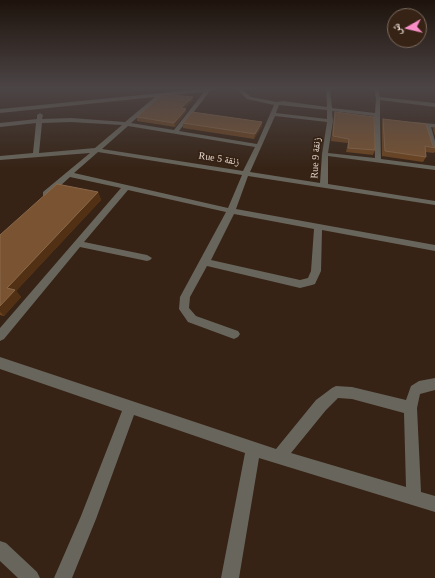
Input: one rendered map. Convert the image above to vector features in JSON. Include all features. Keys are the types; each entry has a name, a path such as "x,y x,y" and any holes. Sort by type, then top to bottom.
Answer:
{"street":[{"path":"36,154 39,116"},
{"path":"40,200 135,116"},
{"path":"176,131 189,116"},
{"path":"234,334 197,322 188,316 184,309 185,296 205,262 231,211 245,173 273,116"},
{"path":"290,116 330,121"},
{"name":"Rue 9 زنقة","path":"324,185 330,116"},
{"path":"366,116 384,120"},
{"path":"377,118 378,160"},
{"path":"0,125 38,121 71,120 127,124 259,146"},
{"path":"260,123 268,124"},
{"path":"405,123 435,126"},
{"path":"426,125 435,150"},
{"name":"Rue 5 زنقة","path":"0,158 98,150 435,203"},
{"path":"326,154 435,168"},
{"path":"68,174 231,211 435,248"},
{"path":"0,336 126,188"},
{"path":"205,262 300,284 312,281 316,271 318,227"},
{"path":"78,244 147,258"},
{"path":"0,363 253,449 435,504"},
{"path":"414,498 410,408 415,390 420,387 435,384"},
{"path":"279,457 320,405 336,392 352,393 410,408"},
{"path":"63,578 88,519 130,407"},
{"path":"230,578 253,449"},
{"path":"0,549 31,578"}],"building":[{"path":"138,116 180,116 174,123 137,117"},
{"path":"189,116 220,116 262,122 255,134 183,123"},
{"path":"335,116 374,117 375,150 348,148 349,139 333,136"},
{"path":"383,119 426,124 435,148 425,146 426,157 385,151"},
{"path":"57,184 98,192 7,288 15,290 0,306 0,235"}]}
